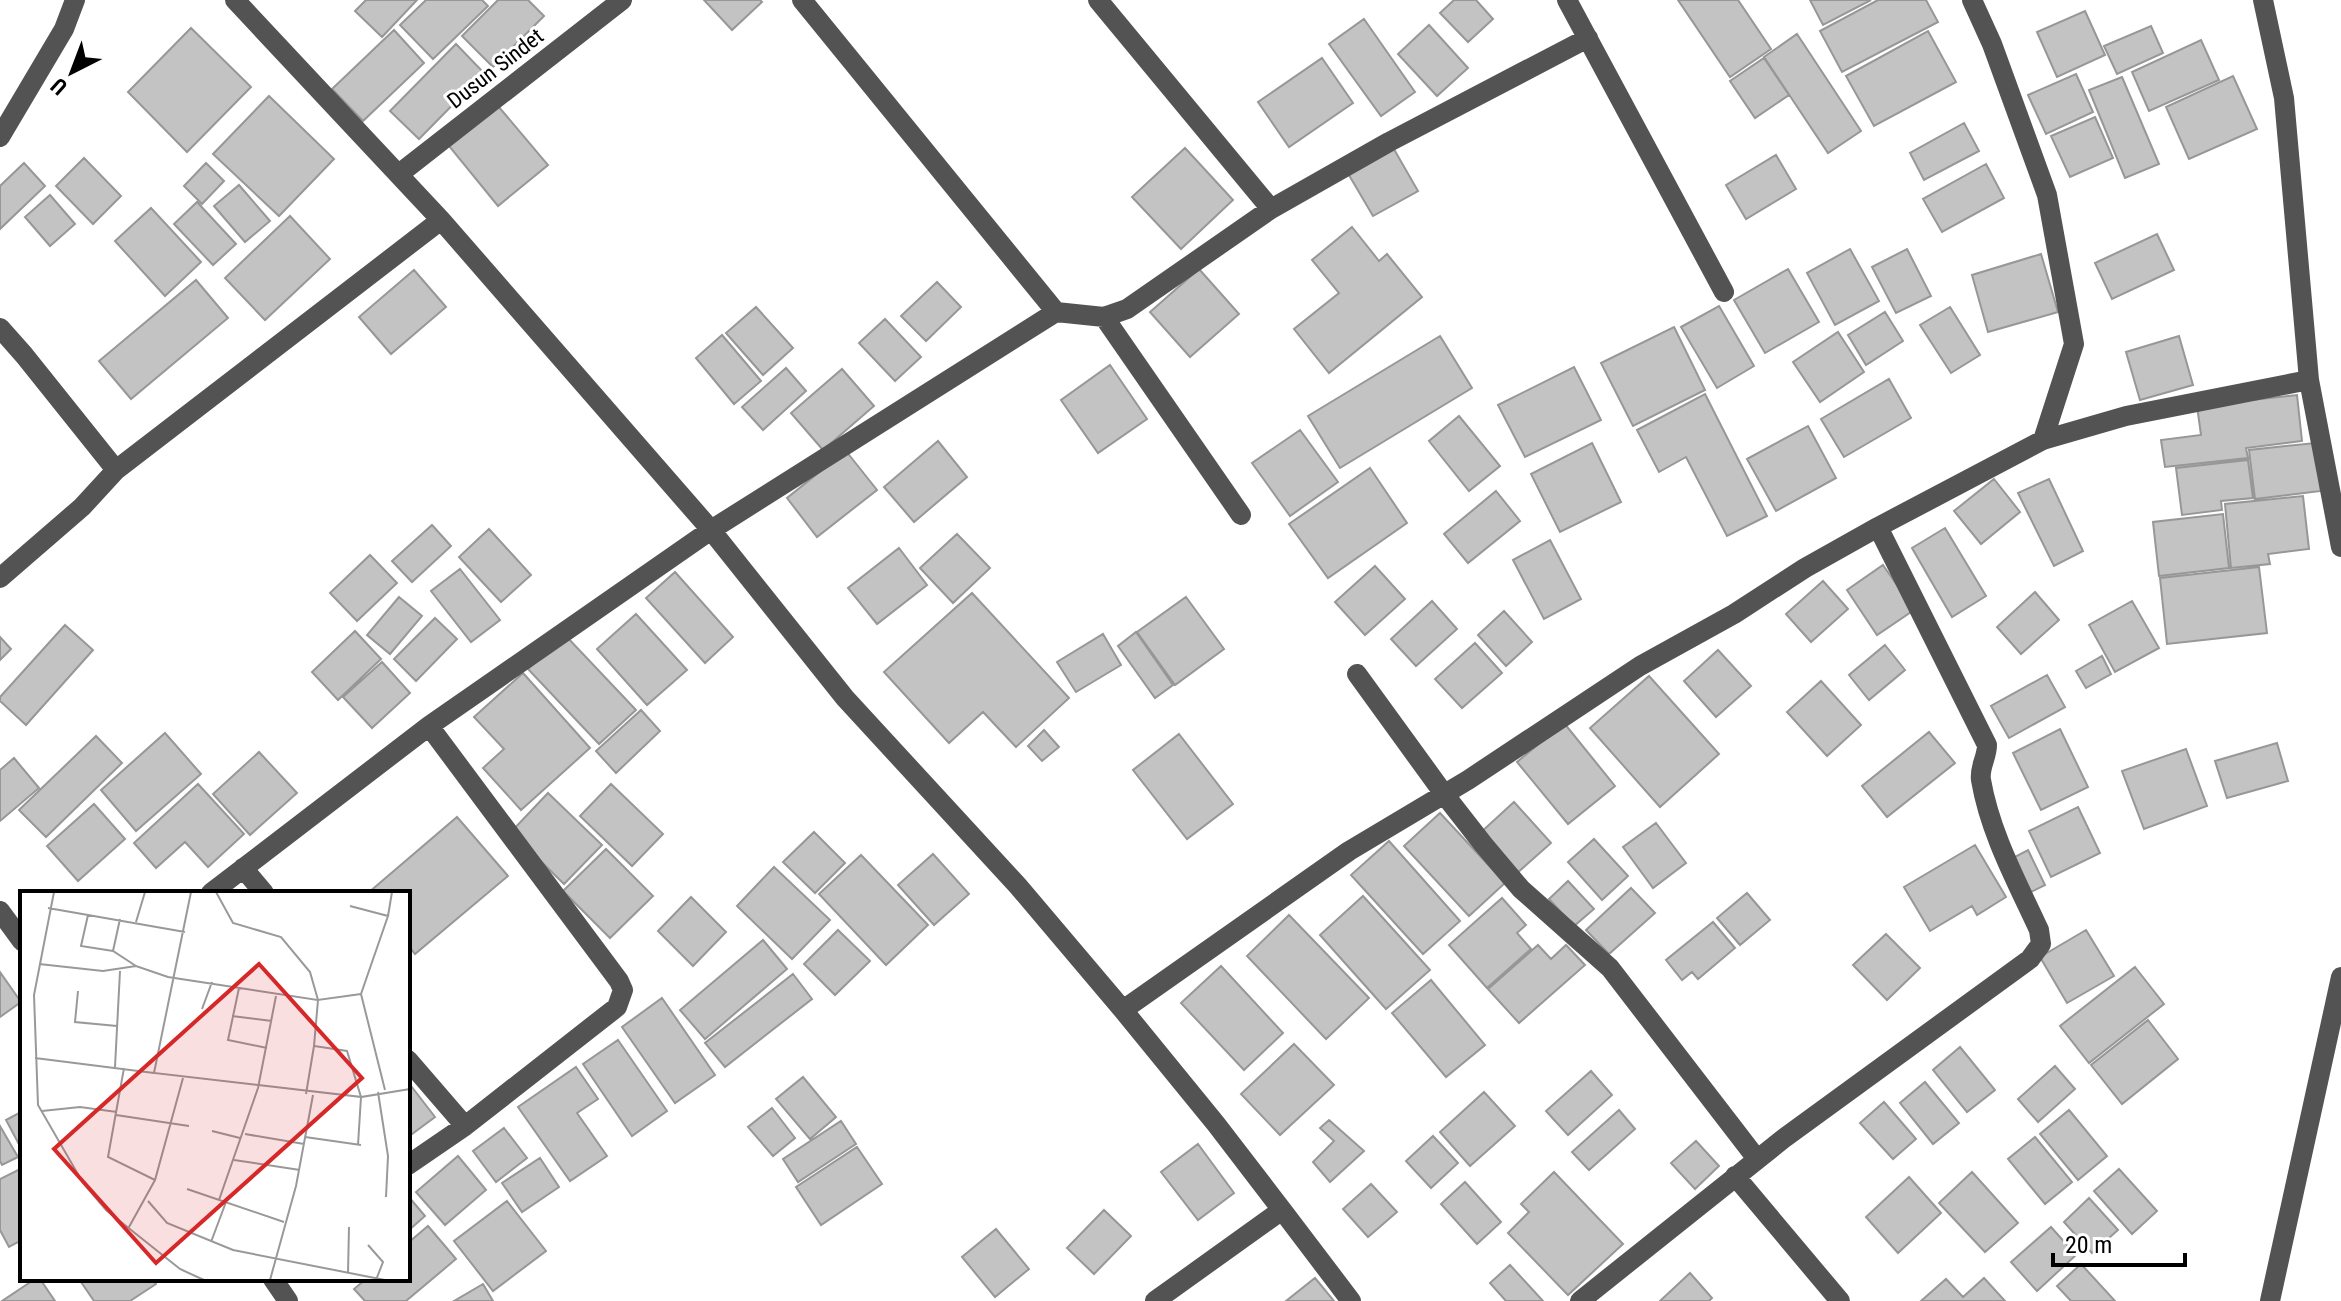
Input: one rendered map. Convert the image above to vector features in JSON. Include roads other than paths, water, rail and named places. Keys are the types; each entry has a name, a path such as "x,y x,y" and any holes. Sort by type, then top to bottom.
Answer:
{"street":[{"path":"0,137 64,29 75,0"},
{"path":"235,0 441,220 711,530 845,698 1018,886 1216,1124 1351,1301"},
{"name":"Dusun Sindet","path":"399,174 622,0"},
{"path":"802,0 1056,312"},
{"path":"1098,0 1271,209"},
{"path":"1567,0 1724,292"},
{"path":"1972,0 1992,44 2047,195 2074,344 2043,440"},
{"path":"2263,0 2284,98 2309,380 2341,547"},
{"path":"214,891 429,726 711,530 1056,312 1104,317 1127,309 1271,209 1389,142 1588,38"},
{"path":"0,578 82,507 116,470 441,220"},
{"path":"1104,317 1241,515"},
{"path":"0,328 116,470"},
{"path":"1123,1010 1349,851 1444,794 1640,666 1734,614 1805,568 1878,527 2043,440 2126,416 2309,380"},
{"path":"1580,1301 1757,1159 2030,959 2041,944 2039,930 1991,821 1980,768 1987,755 1987,745 1878,527"},
{"path":"1357,674 1444,794 1521,889 1610,968 1757,1159"},
{"path":"410,1164 465,1126 617,1007 623,990 429,726"},
{"path":"243,868 262,891"},
{"path":"0,911 20,938"},
{"path":"2270,1301 2341,977"},
{"path":"410,1062 465,1126"},
{"path":"1735,1176 1840,1301"},
{"path":"1155,1301 1282,1210"},
{"path":"274,1281 288,1301"}]}
